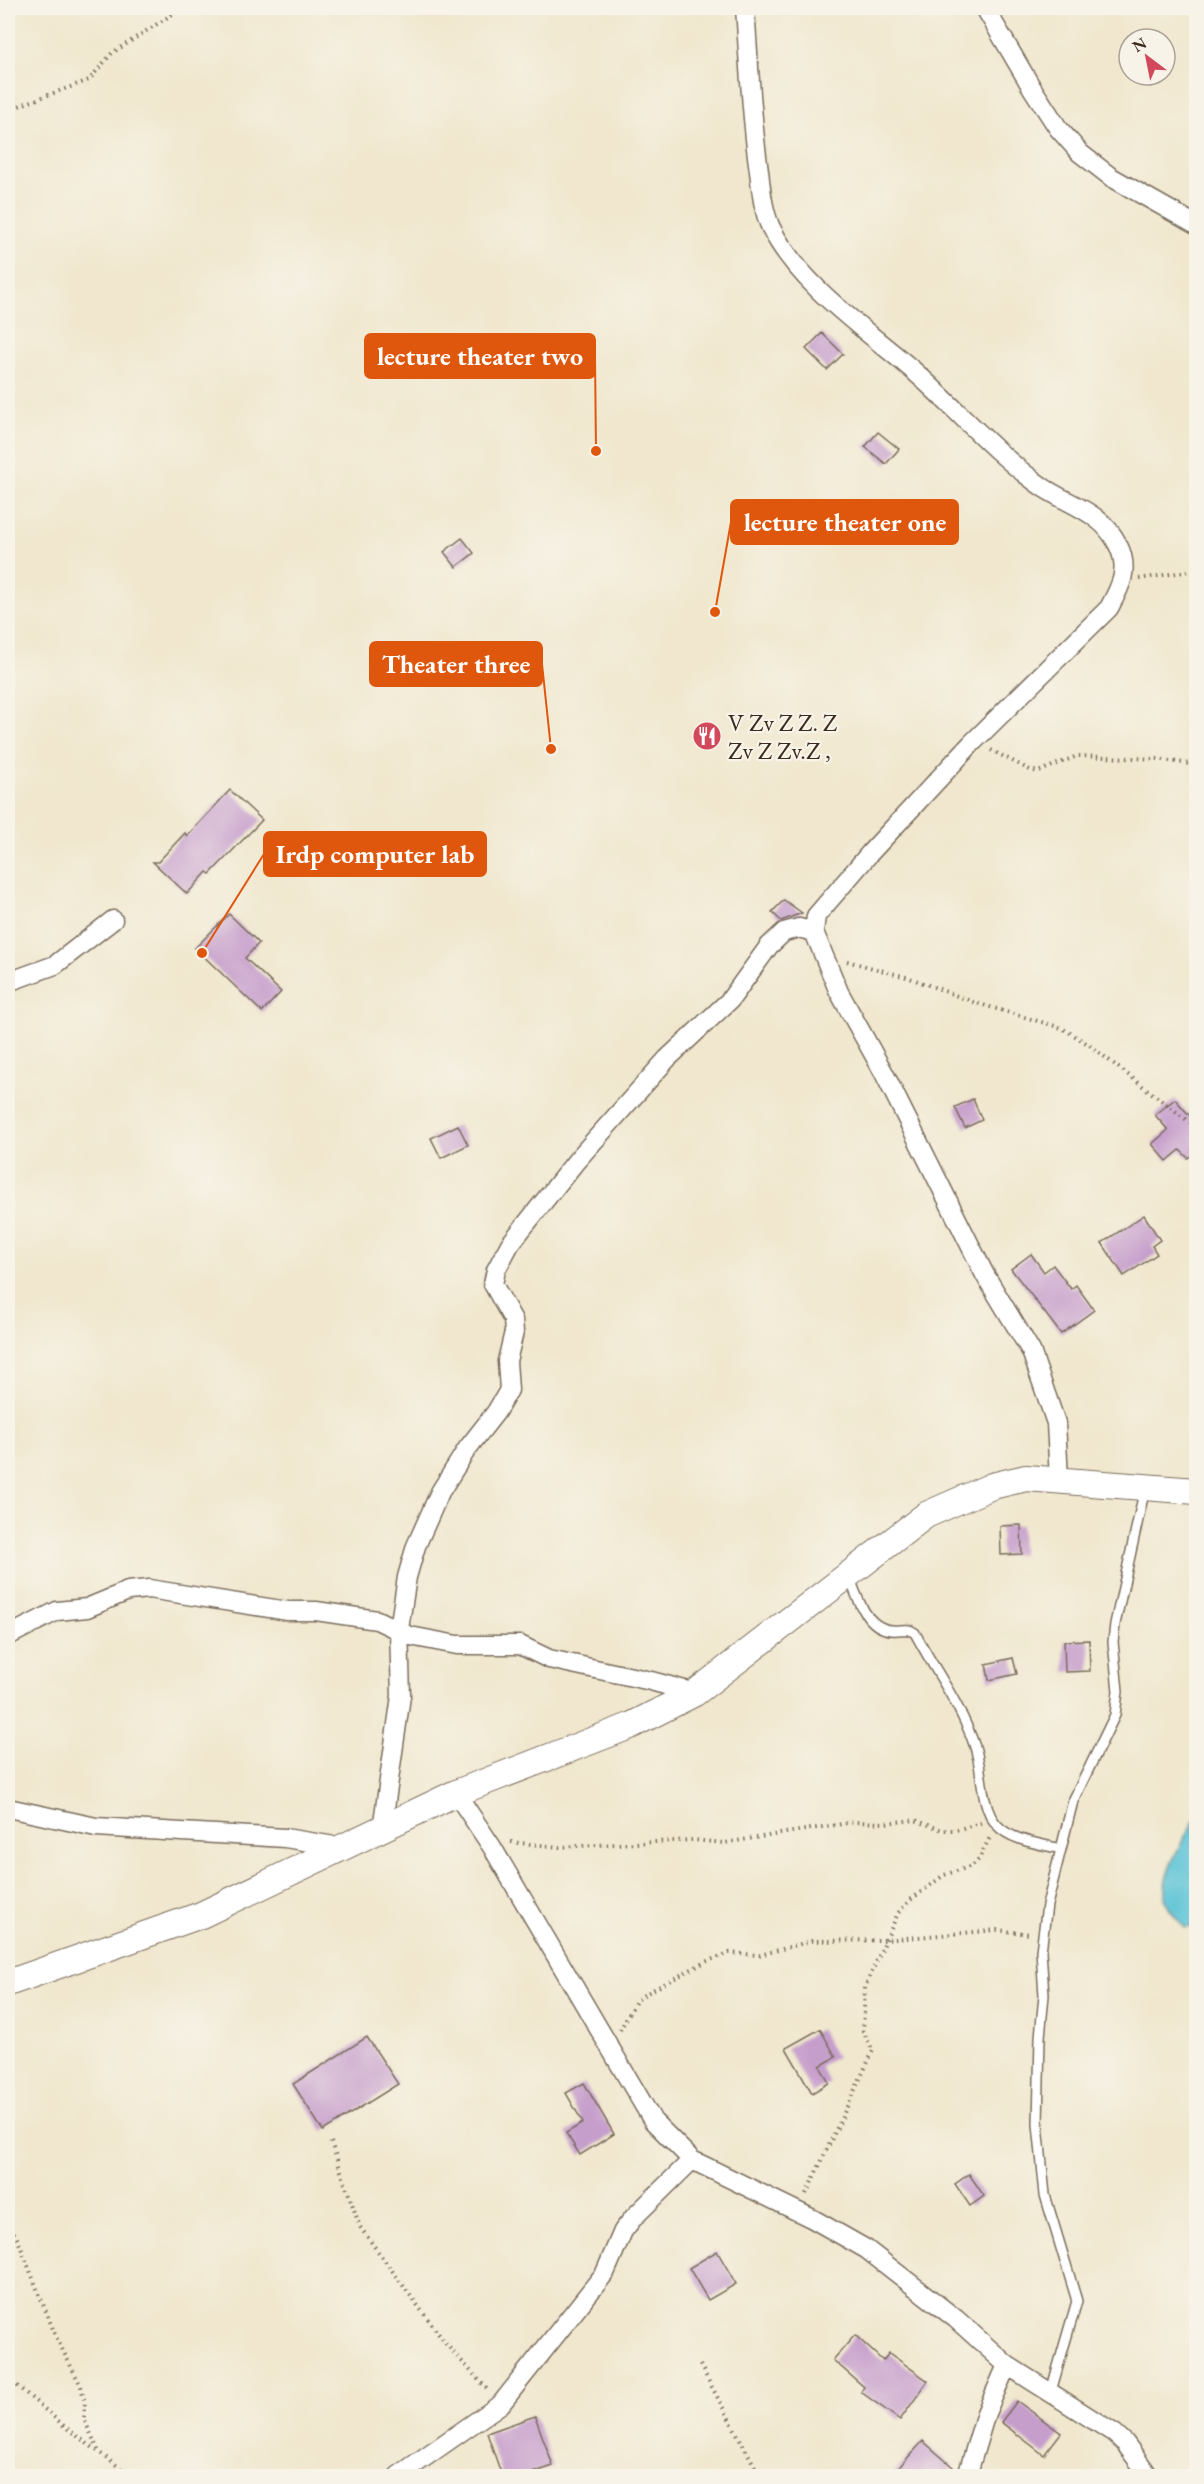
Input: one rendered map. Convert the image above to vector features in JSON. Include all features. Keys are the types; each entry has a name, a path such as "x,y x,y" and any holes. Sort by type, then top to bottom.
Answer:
{"street":[{"path":"745,8 755,147 763,200 770,227 777,238 800,268 833,302 916,373 1002,453 1044,488 1098,517 1119,545 1125,562 1124,582 1109,608 970,744 870,852 816,916 817,941 984,1275 1031,1351 1048,1393 1056,1423 1059,1479"},
{"path":"985,8 1058,128 1080,153 1111,177 1197,225"},
{"path":"8,982 55,965 113,920"},
{"path":"382,1829 401,1696 399,1629 407,1577 427,1516 467,1449 496,1412 509,1390 507,1361 514,1332 513,1320 493,1284 496,1270 510,1244 577,1160 667,1059 730,1000 769,946 784,932 799,928 817,941"},
{"path":"8,1983 201,1915 456,1793 630,1726 695,1693 926,1515 992,1486 1026,1478 1197,1491"},
{"path":"8,1636 57,1611 87,1608 128,1591 149,1589 288,1611 316,1611 377,1620 410,1636 457,1645 520,1645 549,1659 695,1693"},
{"path":"456,1793 487,1839 653,2121 692,2160 798,2211 866,2248 956,2319 1007,2365 1114,2433 1149,2476"},
{"path":"8,1808 96,1827 285,1838 341,1847"},
{"path":"398,2476 501,2404 605,2273 623,2231 634,2217 692,2160"},
{"path":"968,2476 986,2413 1007,2365"}],"lane":[{"path":"1051,2391 1077,2301 1045,2195 1038,2124 1040,2037 1044,1995 1041,1951 1047,1905 1073,1801 1098,1756 1115,1715 1118,1691 1113,1642 1115,1624 1146,1486"},
{"path":"849,1575 857,1598 869,1619 878,1627 892,1630 907,1628 915,1633 945,1682 968,1728 981,1767 984,1802 993,1820 1008,1833 1061,1850"}],"path":[{"path":"8,110 89,80 112,53 167,20 182,8"},
{"path":"1124,582 1197,570"},
{"path":"970,744 1001,753 1030,770 1038,772 1077,756 1158,759 1197,765"},
{"path":"817,941 857,966 910,978 973,1002 1062,1028 1088,1044 1197,1127"},
{"path":"487,1839 559,1847 693,1840 724,1843 854,1822 885,1823 915,1820 942,1830 956,1830 993,1820"},
{"path":"798,2211 873,2051 863,2031 865,1987 898,1913 909,1901 944,1875 972,1866 979,1859 988,1839 1000,1828"},
{"path":"610,2047 636,2001 705,1962 729,1953 760,1955 798,1942 884,1940 997,1930 1043,1936"},
{"path":"331,2142 360,2227 446,2344 501,2404"},
{"path":"8,2222 18,2240 56,2337 81,2386 85,2403 84,2419 99,2452"},
{"path":"700,2366 760,2476"},
{"path":"8,2378 131,2476"}],"water":[{"path":"1196,1818 1196,1926 1185,1928 1166,1901 1166,1880 1174,1858"}],"building":[{"path":"822,333 843,354 827,370 806,349"},
{"path":"878,432 899,449 886,464 865,447"},
{"path":"462,538 474,553 456,567 444,552"},
{"path":"230,790 262,820 210,874 207,872 187,894 153,862 158,862 185,833 187,836"},
{"path":"784,900 802,913 781,921 772,912"},
{"path":"229,914 259,943 245,958 281,992 262,1012 195,948"},
{"path":"973,1099 982,1120 965,1128 955,1107"},
{"path":"1175,1099 1197,1124 1197,1150 1188,1158 1180,1150 1167,1161 1152,1144 1168,1130 1155,1115"},
{"path":"458,1125 468,1145 441,1158 431,1138"},
{"path":"1144,1215 1160,1240 1152,1246 1157,1254 1124,1276 1102,1243"},
{"path":"1031,1254 1044,1272 1053,1265 1071,1289 1076,1285 1094,1310 1061,1334 1011,1269"},
{"path":"1021,1525 1022,1554 1001,1555 1000,1526"},
{"path":"1089,1640 1090,1671 1065,1672 1064,1641"},
{"path":"1013,1658 1017,1674 989,1680 986,1664"},
{"path":"820,2029 836,2057 820,2066 829,2083 812,2093 786,2048"},
{"path":"367,2037 398,2084 323,2131 293,2084"},
{"path":"584,2083 614,2134 580,2155 566,2133 583,2123 566,2093"},
{"path":"969,2174 984,2196 970,2206 955,2184"},
{"path":"717,2251 736,2284 708,2300 689,2268"},
{"path":"855,2335 883,2361 889,2353 928,2381 900,2420 861,2392 864,2387 833,2360"},
{"path":"1017,2401 1061,2433 1044,2455 1001,2422"},
{"path":"535,2416 553,2466 524,2476 502,2476 487,2433"},
{"path":"923,2441 953,2467 945,2476 891,2476"}],"place":[{"name":"lecture theater two","path":"596,451"},
{"name":"lecture theater one","path":"715,612"},
{"name":"V Zv Z Z. Z Zv Z Zv.Z ,","path":"707,736"},
{"name":"Theater three","path":"551,749"},
{"name":"Irdp computer lab","path":"202,953"}]}
